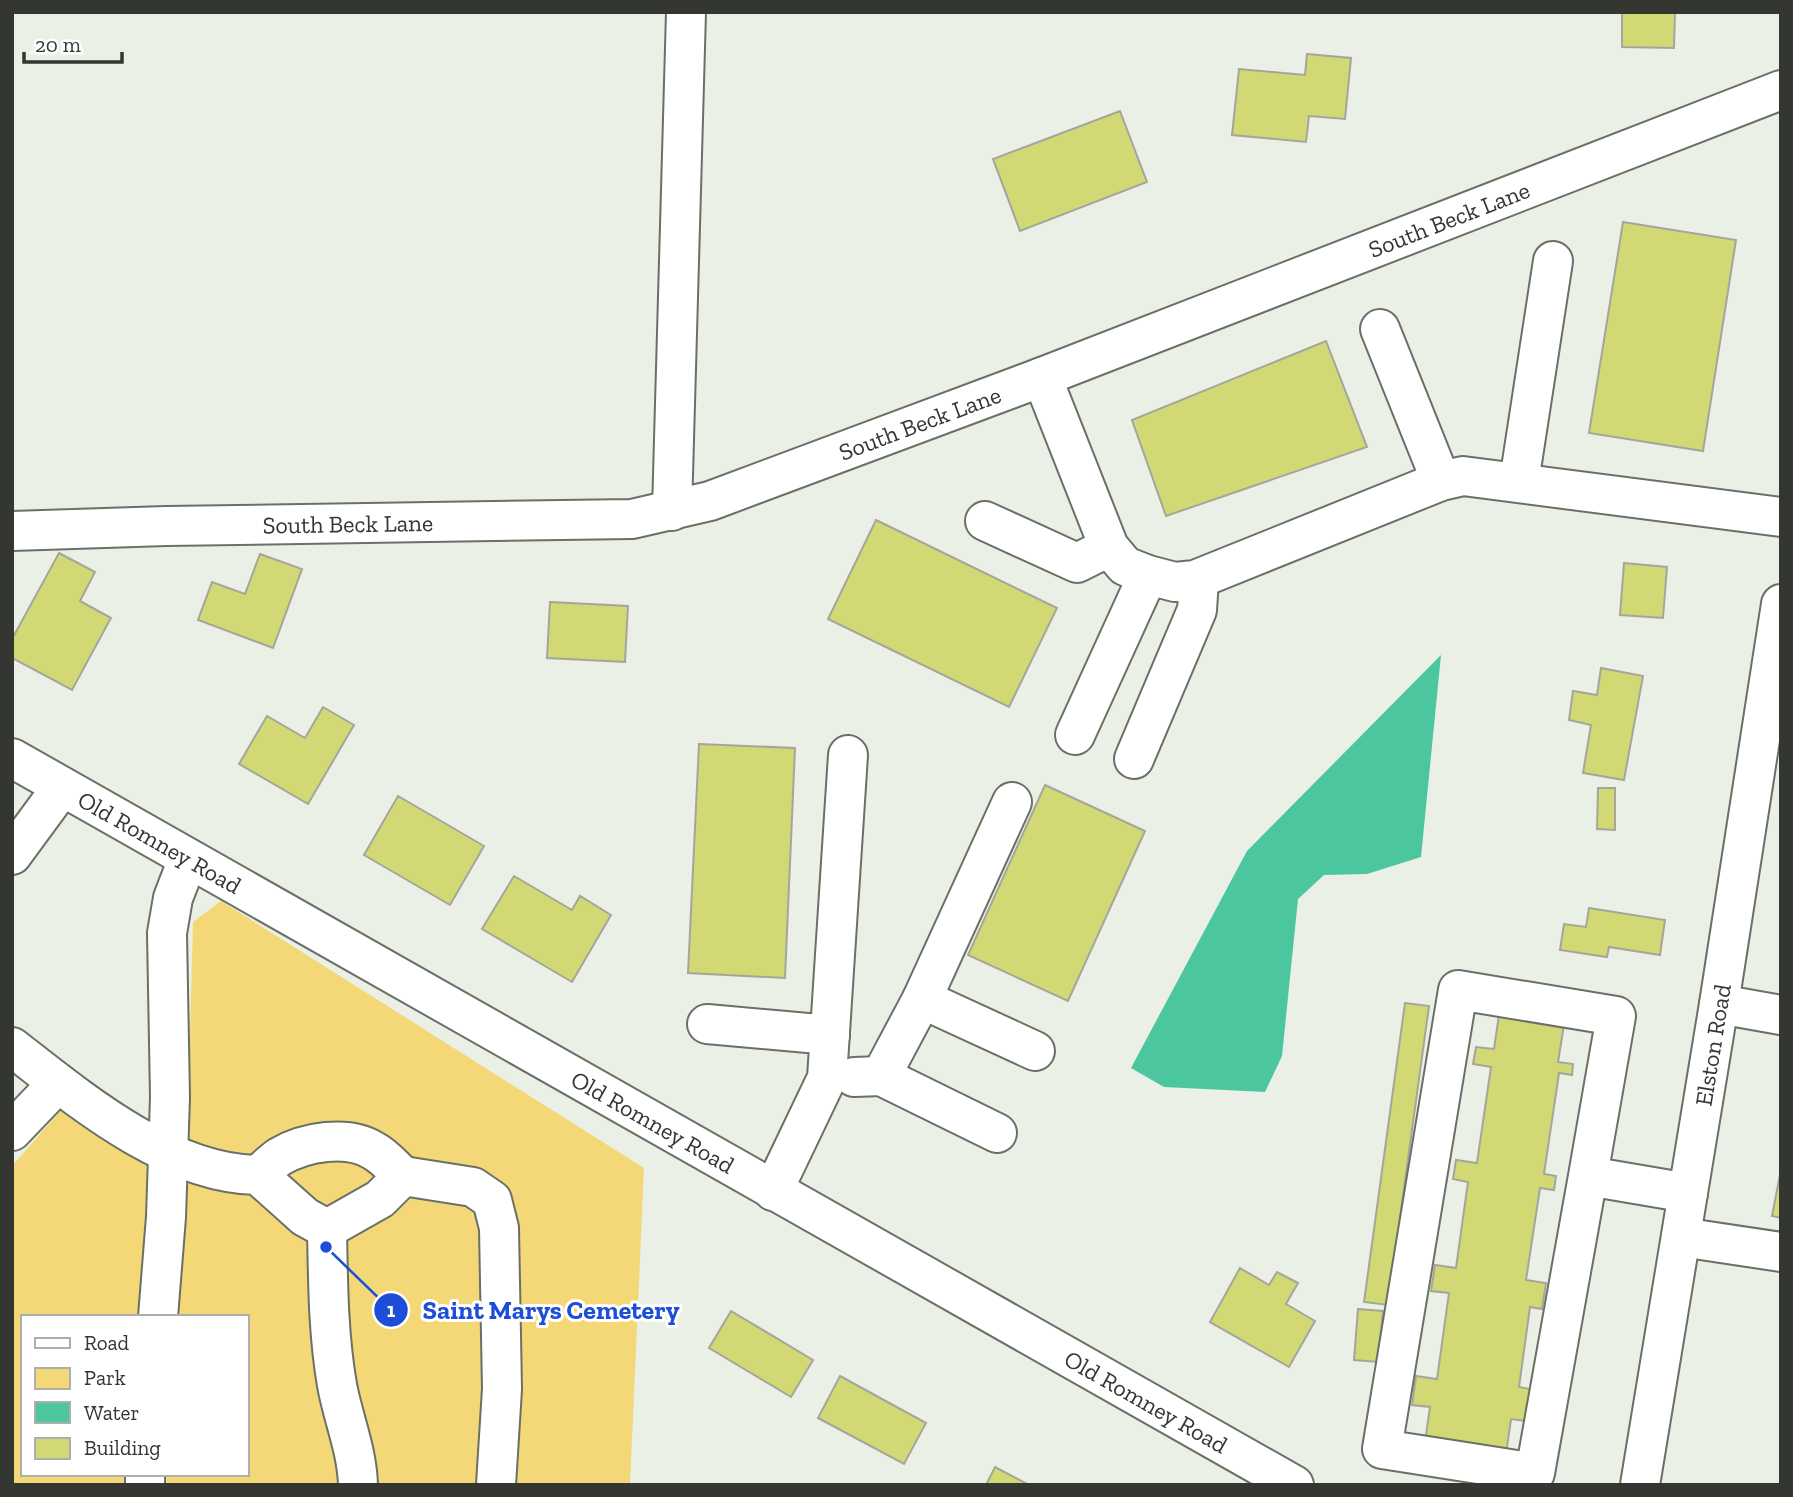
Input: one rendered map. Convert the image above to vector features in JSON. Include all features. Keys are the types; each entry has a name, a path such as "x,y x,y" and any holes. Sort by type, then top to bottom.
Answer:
{"street":[{"path":"671,511 686,12"},
{"name":"South Beck Lane","path":"12,531 632,519 671,511 710,501 1042,377 1781,90"},
{"path":"1519,482 1553,261"},
{"path":"1380,330 1441,481"},
{"path":"1042,377 1110,547 1125,566 1175,582 1199,579 1441,481 1463,476 1781,517"},
{"path":"985,522 1077,563 1110,547"},
{"path":"1075,735 1149,575"},
{"path":"1134,759 1197,611 1199,579"},
{"name":"Elston Road","path":"1640,1485 1781,604"},
{"path":"773,1191 828,1078 848,755"},
{"name":"Old Romney Road","path":"12,758 1281,1481"},
{"path":"12,855 62,787"},
{"path":"881,1076 922,999 1012,802"},
{"path":"158,1315 170,1097 167,933 173,898 188,859"},
{"path":"1458,990 1616,1016 1588,1176 1535,1473 1382,1449 1458,990"},
{"path":"922,999 1035,1051"},
{"path":"1719,1004 1781,1015"},
{"path":"707,1024 830,1035"},
{"path":"12,1047 86,1105 168,1153 236,1175 258,1175 278,1158 301,1148 328,1142 350,1143 373,1150 403,1176 473,1187 492,1200 499,1227 502,1389 496,1485"},
{"path":"828,1078 881,1076 997,1133"},
{"path":"12,1131 58,1083"},
{"path":"258,1175 305,1217 327,1228"},
{"path":"327,1228 380,1199 403,1176"},
{"path":"1588,1176 1688,1193"},
{"path":"327,1228 331,1345 358,1485"},
{"path":"1681,1237 1781,1252"}],"green space":[{"path":"221,901 644,1168 630,1485 12,1485 12,1166 62,1109 186,1176 193,922"}],"water":[{"path":"1441,655 1421,857 1367,874 1324,875 1298,899 1282,1056 1265,1092 1164,1087 1131,1068 1247,851"}],"building":[{"path":"1622,12 1724,12 1675,13 1674,48 1622,47"},
{"path":"1307,54 1351,58 1345,119 1309,116 1306,142 1232,135 1239,69 1305,75"},
{"path":"1120,111 1147,182 1020,231 993,159"},
{"path":"1623,222 1736,240 1703,451 1589,433"},
{"path":"1326,341 1367,447 1166,516 1132,420"},
{"path":"876,520 1057,608 1009,707 828,619"},
{"path":"59,553 95,572 80,601 111,618 72,690 12,658 12,639"},
{"path":"260,554 302,569 273,648 198,620 212,582 245,594"},
{"path":"1624,563 1667,567 1663,618 1620,615"},
{"path":"550,602 628,606 625,662 547,658"},
{"path":"1601,668 1643,676 1624,780 1583,773 1591,725 1569,720 1573,691 1597,695"},
{"path":"323,707 354,725 308,804 239,764 267,716 305,738"},
{"path":"699,744 795,748 785,978 688,973"},
{"path":"1045,785 1145,831 1068,1001 968,955"},
{"path":"1598,788 1615,788 1615,830 1597,829"},
{"path":"398,796 484,846 450,905 364,855"},
{"path":"514,876 572,910 580,896 611,915 572,982 482,929"},
{"path":"1589,908 1665,920 1660,955 1609,947 1607,957 1560,950 1564,924 1586,927"},
{"path":"1405,1003 1429,1006 1388,1305 1364,1302"},
{"path":"1499,1015 1564,1025 1558,1062 1573,1064 1572,1075 1559,1073 1544,1174 1556,1176 1554,1190 1540,1188 1526,1280 1546,1283 1542,1309 1530,1307 1519,1387 1530,1389 1526,1421 1511,1419 1506,1454 1425,1442 1430,1407 1412,1405 1416,1376 1437,1379 1449,1293 1431,1291 1435,1265 1456,1268 1468,1182 1453,1179 1456,1160 1477,1163 1491,1067 1473,1064 1476,1047 1494,1049"},
{"path":"1781,1169 1781,1218 1772,1216"},
{"path":"1240,1268 1269,1285 1277,1272 1298,1283 1286,1304 1315,1321 1289,1367 1210,1322"},
{"path":"1358,1309 1383,1311 1378,1362 1354,1360"},
{"path":"731,1311 813,1360 791,1397 709,1348"},
{"path":"840,1376 926,1423 904,1464 818,1418"},
{"path":"995,1467 1029,1485 986,1485"}],"place":[{"name":"Saint Marys Cemetery","path":"326,1247"}]}
